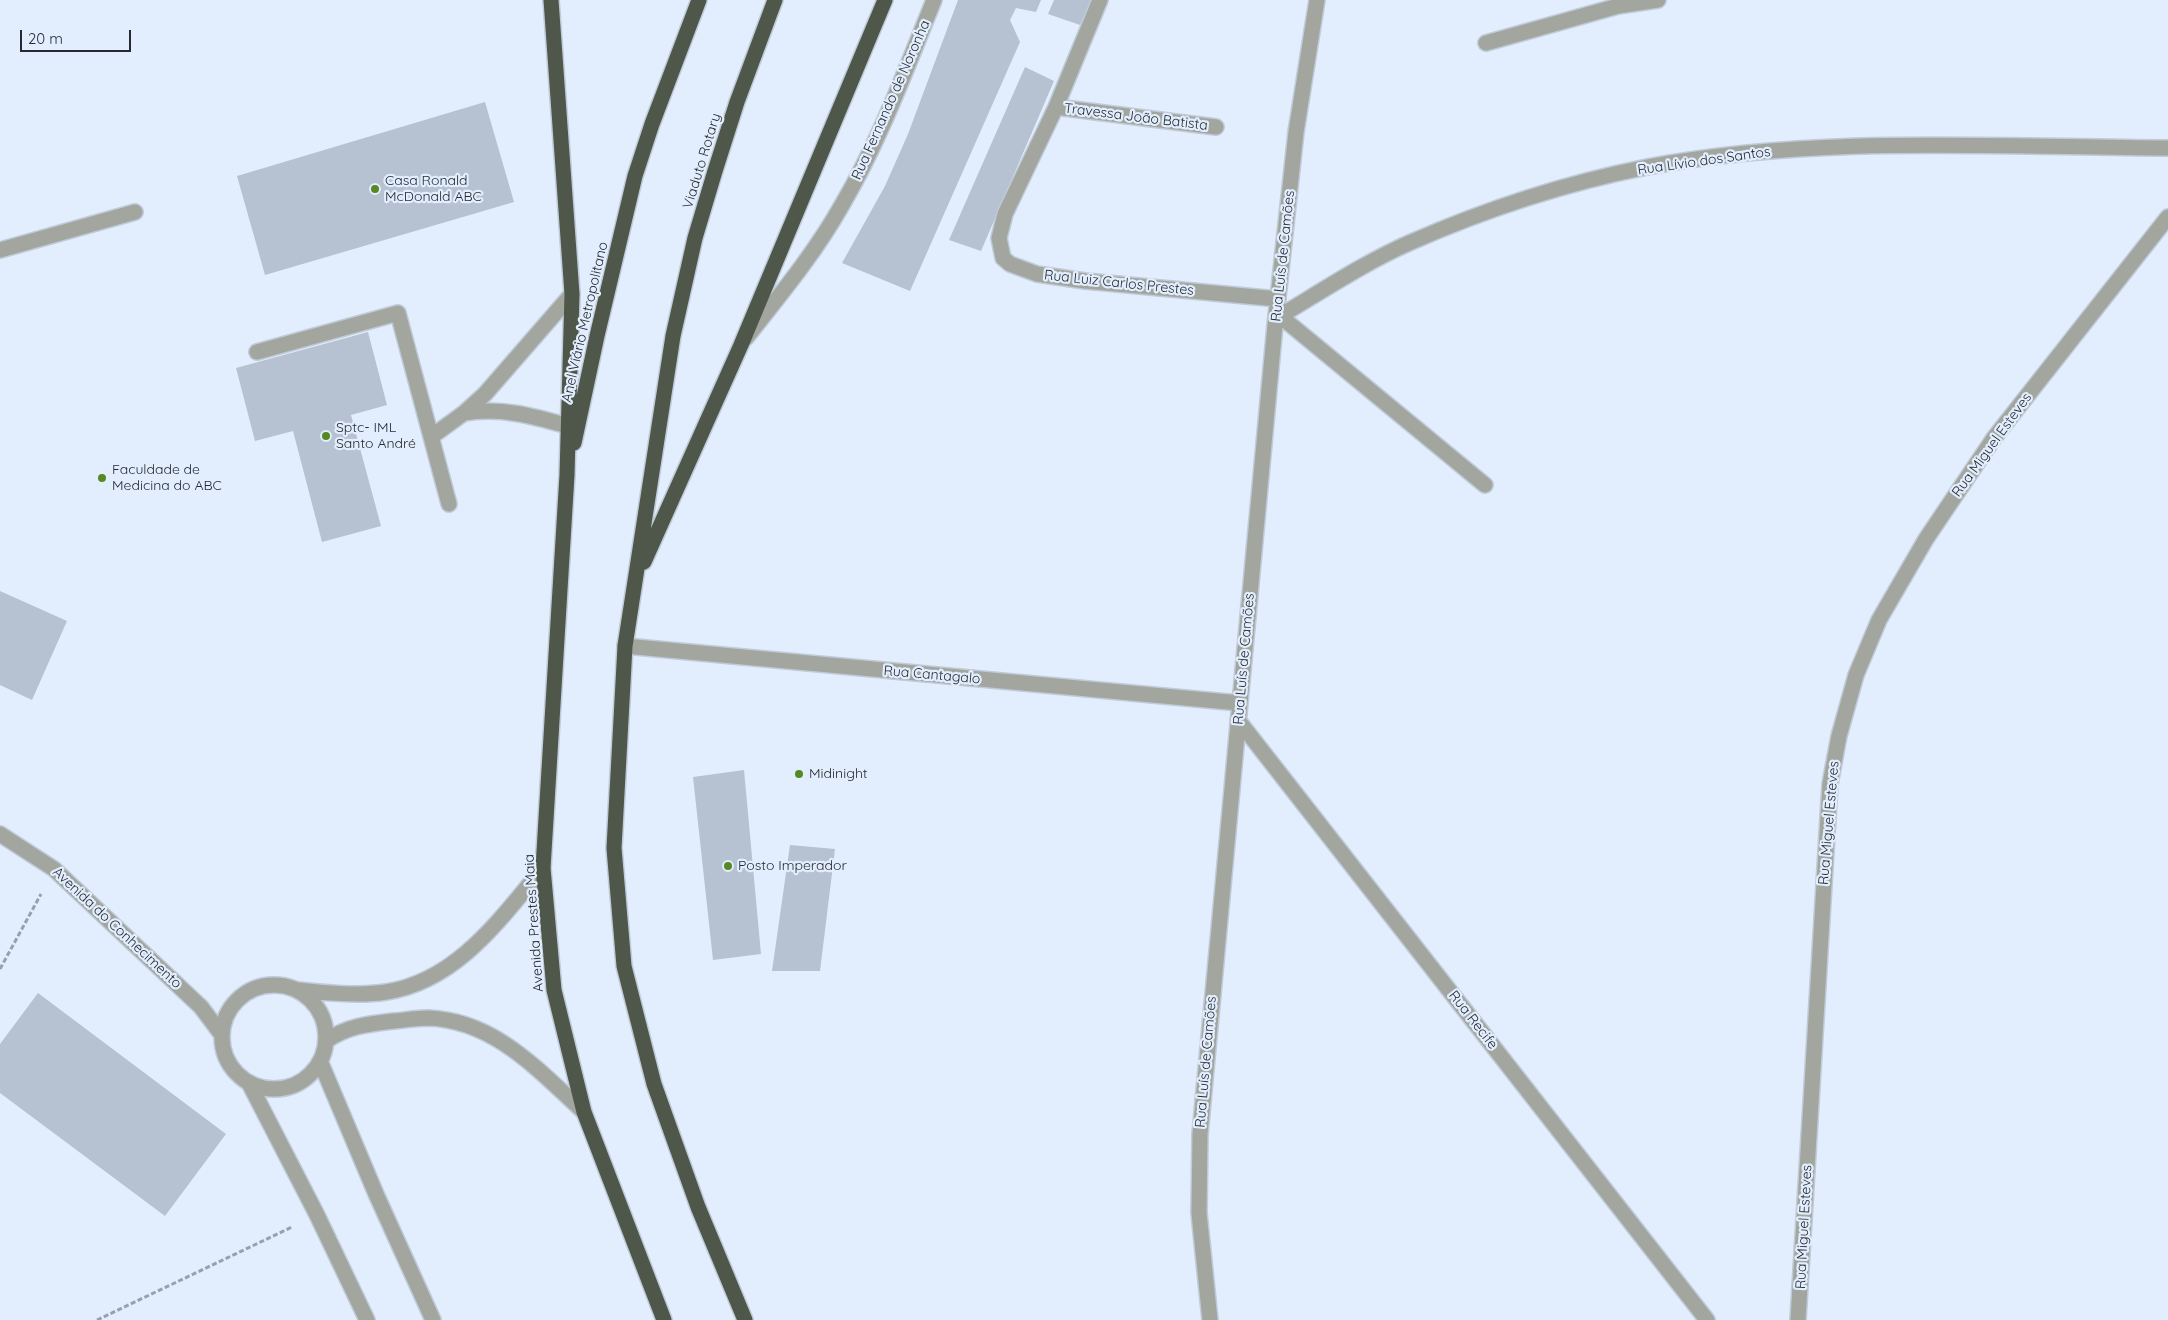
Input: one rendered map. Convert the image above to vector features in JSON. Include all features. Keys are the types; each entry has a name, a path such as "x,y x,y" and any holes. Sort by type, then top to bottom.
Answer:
{"highway":[{"path":"551,0 572,294 567,475"},
{"name":"Anel Viário Metropolitano","path":"567,475 597,336 635,176 652,124 699,0"},
{"name":"Viaduto Rotary","path":"636,579 673,336 695,238 714,171 737,102 775,0"},
{"path":"745,1320 698,1207 654,1084 624,966 614,848 626,646 636,579 741,345 885,0"},
{"name":"Avenida Prestes Maia","path":"567,475 543,868 554,990 584,1112 664,1320"}],"street":[{"name":"Rua Fernando de Noronha","path":"741,345 816,248 842,206 883,123 934,0"},
{"name":"Rua Luiz Carlos Prestes","path":"1100,0 1056,107 1005,214 999,238 1003,258 1010,264 1037,274 1085,281 1278,299"},
{"name":"Rua Luís de Camões","path":"1210,1320 1199,1212 1200,1134 1239,703 1278,320 1278,299 1296,132 1318,0"},
{"path":"1486,43 1617,3 1658,0"},
{"name":"Travessa João Batista","path":"1056,107 1216,127"},
{"name":"Rua Lívio dos Santos","path":"1278,320 1350,273 1417,240 1469,219 1554,190 1646,167 1809,147 2168,148"},
{"path":"0,250 135,212"},
{"name":"Rua Miguel Esteves","path":"1798,1320 1830,784 1839,736 1856,675 1879,620 1926,540 1989,446 2168,217"},
{"path":"431,436 464,413 504,373 572,294"},
{"path":"257,352 398,313 448,504"},
{"path":"1278,320 1485,485"},
{"path":"464,413 486,410 501,411 525,414 568,426"},
{"name":"Rua Cantagalo","path":"626,646 1239,703"},
{"name":"Rua Recife","path":"1238,720 1707,1320"},
{"name":"Avenida do Conhecimento","path":"0,834 54,869 202,1007 222,1035"},
{"path":"367,1320 317,1215 249,1083 234,1070 224,1052 222,1035 228,1012 240,996 258,987 279,984 298,990 324,993 385,993 415,985 453,965 492,930 543,868"},
{"path":"249,1083 269,1089 289,1087 307,1077 320,1061 326,1042 324,1021 314,1003 298,990"},
{"path":"326,1042 339,1032 358,1025 426,1018 445,1020 474,1027 503,1042 532,1064 584,1112"},
{"path":"320,1061 376,1194 433,1320"}],"path":[{"path":"0,969 54,869"},
{"path":"97,1320 317,1215"}],"building":[{"path":"958,0 1041,0 1036,12 1016,8 1010,20 1020,42 910,291 842,263 885,186 908,134"},
{"path":"1054,0 1091,0 1080,25 1048,14"},
{"path":"1025,67 1054,81 981,251 949,240"},
{"name":"Casa Ronald McDonald ABC","path":"485,102 514,202 265,275 237,176"},
{"name":"Sptc- IML Santo André","path":"368,332 387,405 351,415 381,526 322,542 293,431 255,441 236,368"},
{"path":"0,591 67,621 32,700 0,685"},
{"name":"Posto Imperador","path":"744,770 761,954 713,960 693,777"},
{"path":"790,845 835,849 820,971 772,971"},
{"path":"38,993 226,1134 165,1216 0,1093 0,1044"}],"place":[{"name":"Casa Ronald McDonald ABC","path":"375,189"},
{"name":"Sptc- IML Santo André","path":"326,436"},
{"name":"Faculdade de Medicina do ABC","path":"102,478"},
{"name":"Midinight","path":"799,774"},
{"name":"Posto Imperador","path":"728,866"}]}
